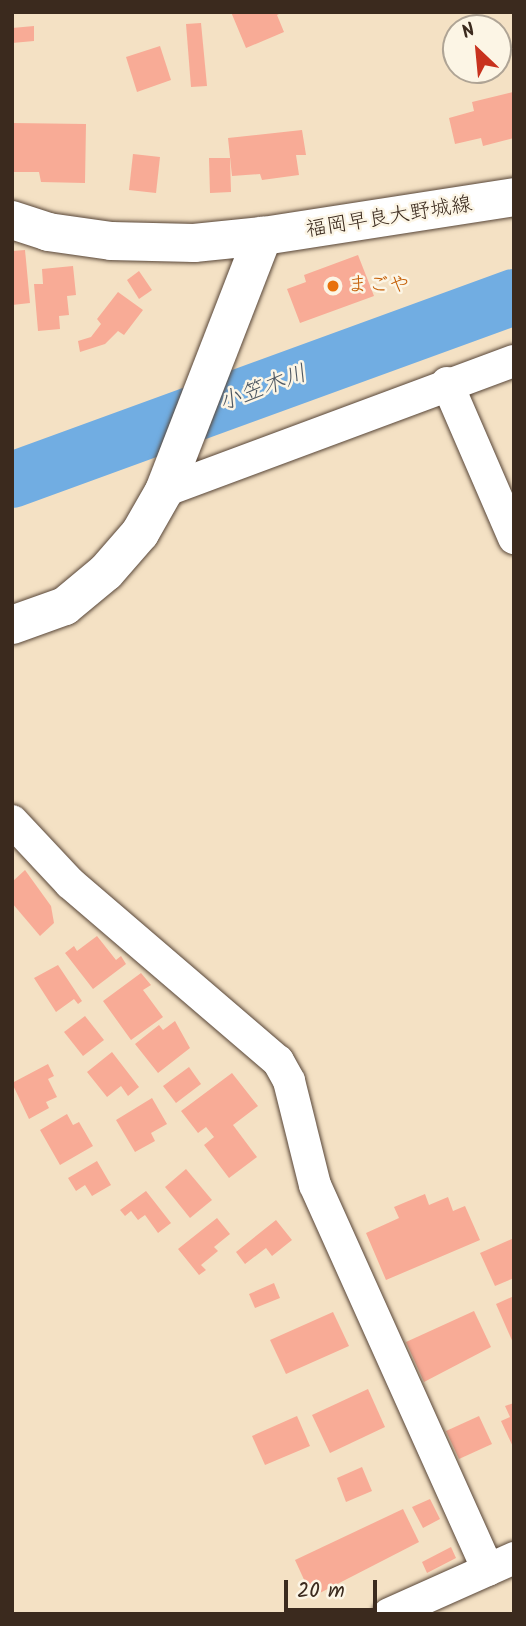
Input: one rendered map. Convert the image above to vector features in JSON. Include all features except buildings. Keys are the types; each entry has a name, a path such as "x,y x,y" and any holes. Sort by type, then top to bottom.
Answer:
{"main road":[{"name":"福岡早良大野城線","path":"12,220 48,232 111,241 194,243 263,236 514,197"},
{"path":"12,625 65,606 106,572 140,534 167,482 216,350 263,236"}],"street":[{"path":"167,482 514,361"},
{"path":"447,383 514,538"},
{"path":"12,821 69,883 278,1061 289,1081 315,1185 501,1564 389,1614"}],"waterway":[{"name":"小笠木川","path":"12,480 514,297"}],"place":[{"name":"まごや","path":"333,286"}]}
